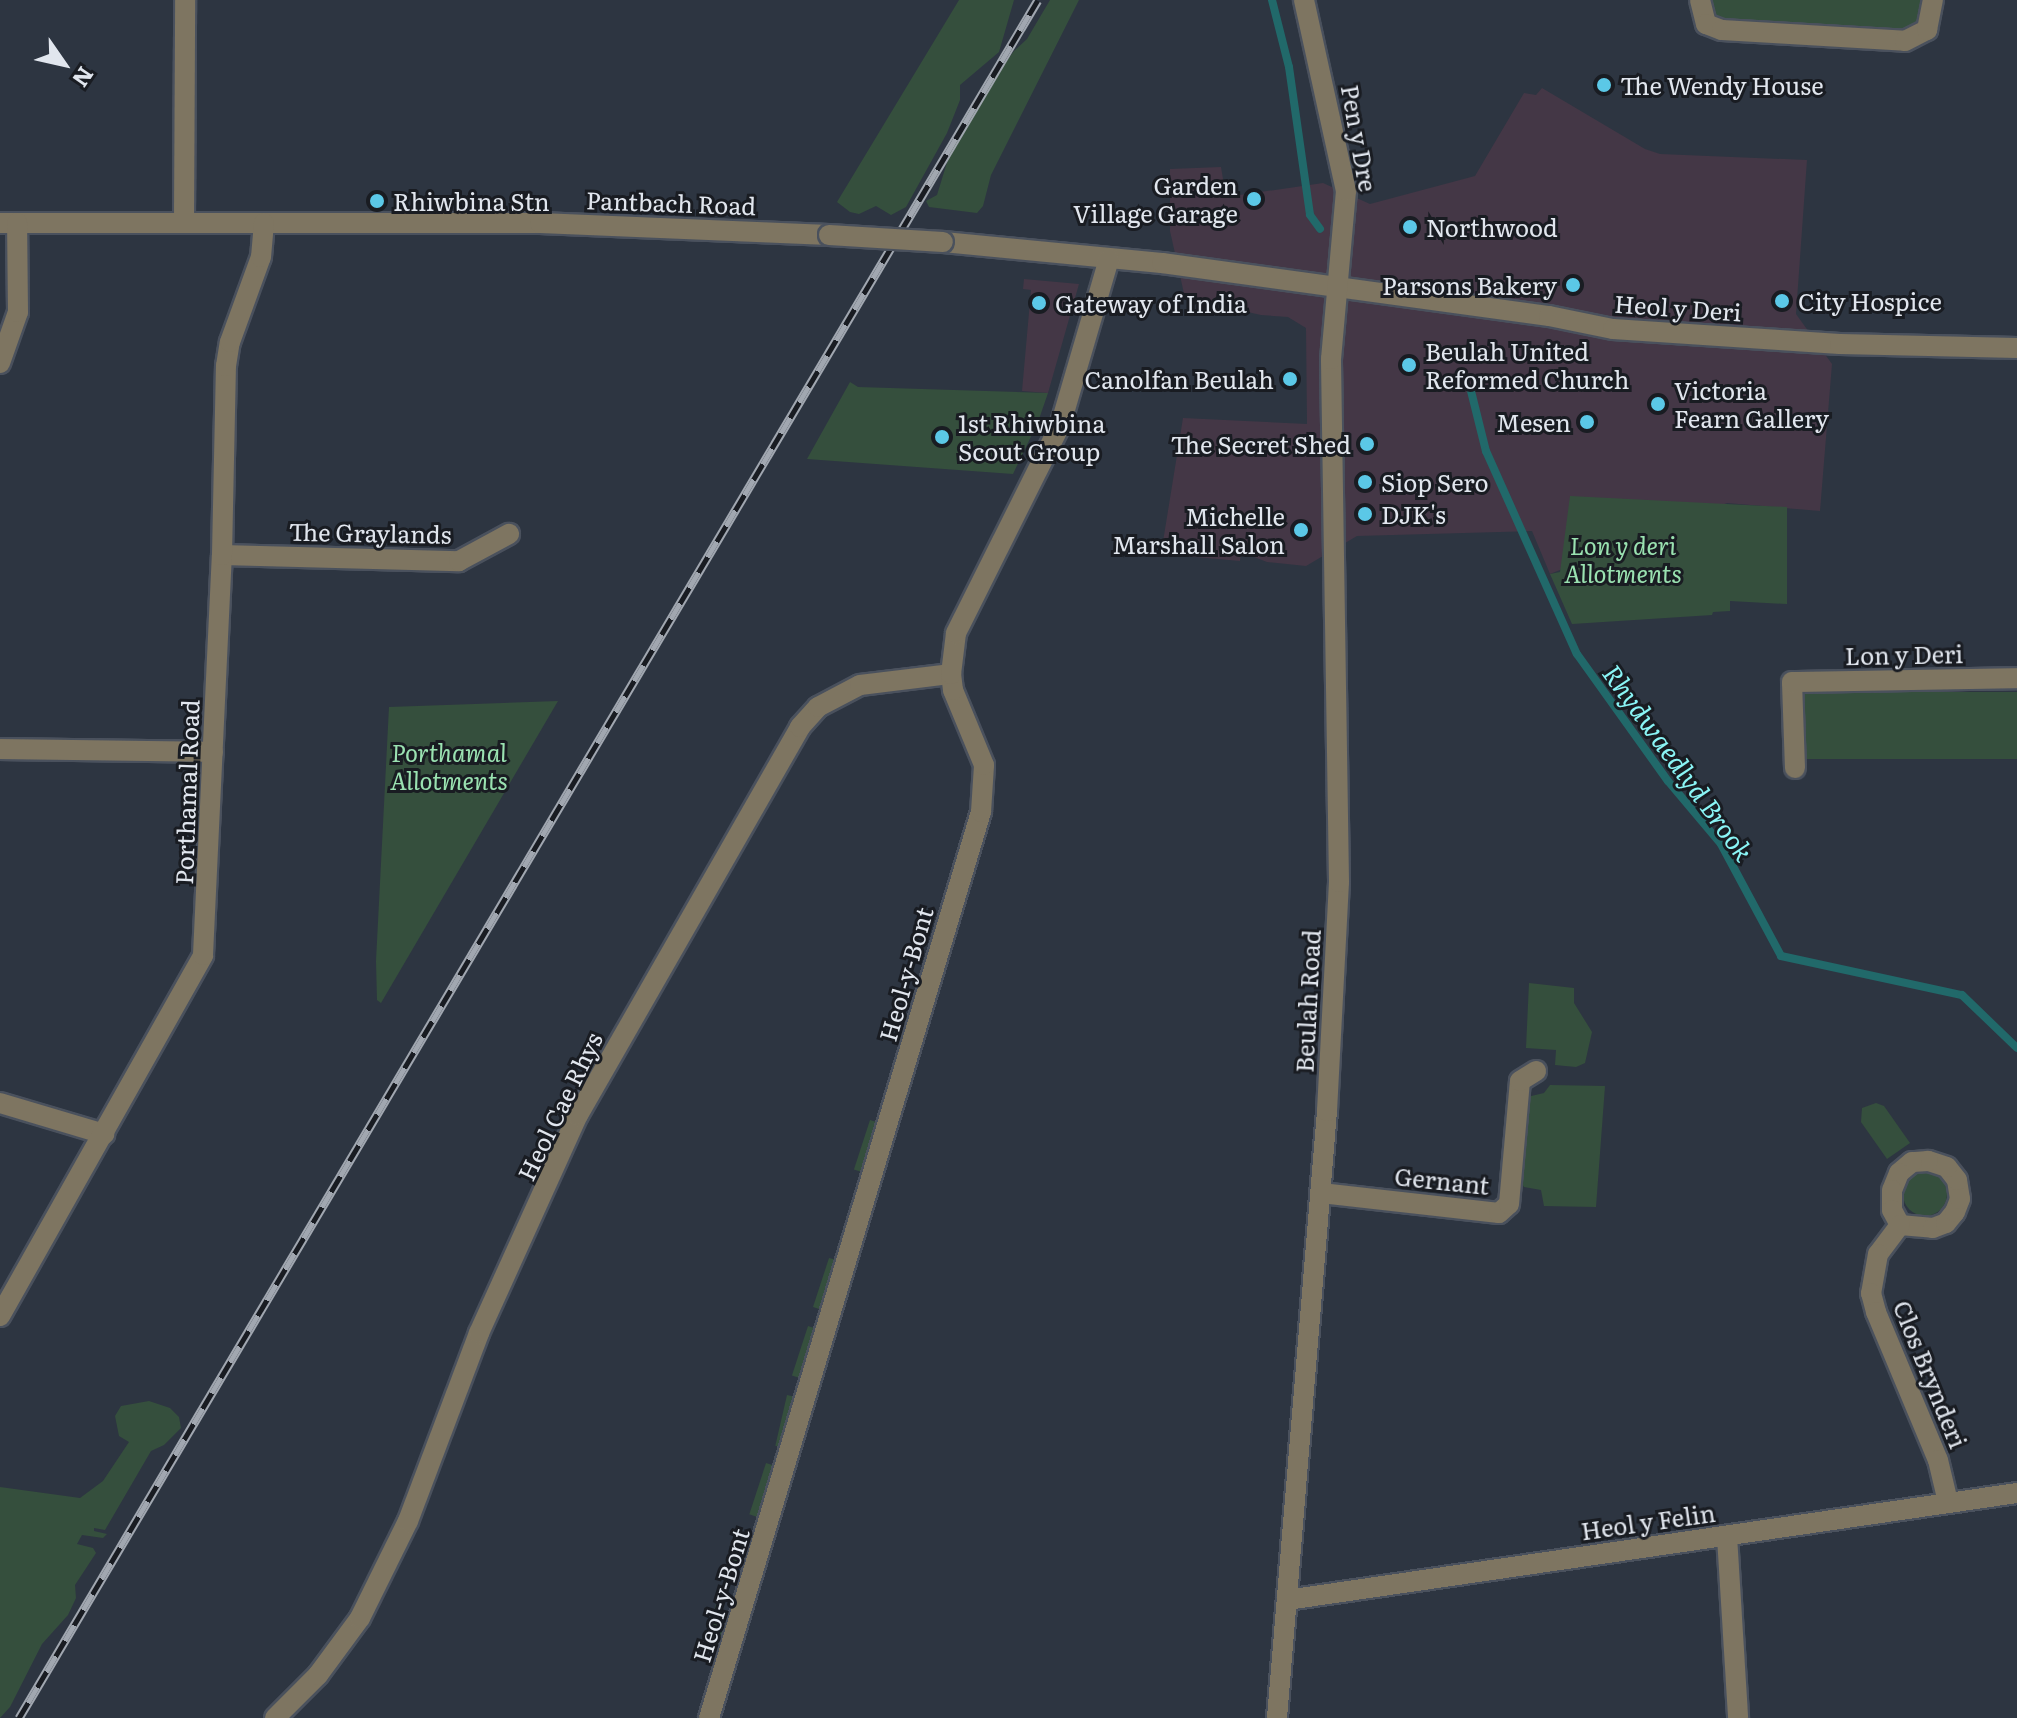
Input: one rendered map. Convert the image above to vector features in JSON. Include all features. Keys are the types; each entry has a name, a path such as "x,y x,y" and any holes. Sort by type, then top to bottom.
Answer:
{"street":[{"path":"184,222 185,0"},
{"name":"Pen y Dre","path":"1304,0 1344,170 1346,206 1337,286"},
{"path":"1700,0 1706,24 1722,30 1905,41 1927,30 1933,0"},
{"path":"0,363 18,312 8,223"},
{"name":"Pantbach Road","path":"8,223 540,223 829,235 943,242 1337,286"},
{"name":"Porthamal Road","path":"0,1316 203,955 222,555 226,366 230,342 261,257 264,223"},
{"name":"Heol-y-Bont","path":"709,1718 981,812 984,765 953,690 952,651 960,625 1061,423 1109,259"},
{"name":"Heol y Deri","path":"1337,286 1613,329 1840,344 2017,348"},
{"name":"Beulah Road","path":"1277,1718 1321,1193 1338,914 1331,359 1337,286"},
{"name":"The Graylands","path":"222,555 459,561 470,558 490,541 509,534"},
{"name":"Heol Cae Rhys","path":"275,1718 318,1675 351,1633 408,1521 479,1333 552,1180 578,1115 800,727 818,707 860,685 951,674"},
{"name":"Lon y Deri","path":"1795,768 1792,682 2017,678"},
{"path":"0,749 213,752"},
{"name":"Gernant","path":"1321,1193 1499,1213 1509,1204 1520,1081 1536,1071"},
{"path":"0,1103 104,1134"},
{"name":"Clos Brynderi","path":"1900,1225 1878,1254 1871,1293 1876,1312 1938,1460 1948,1502"},
{"name":"Heol y Felin","path":"1287,1600 2017,1493"},
{"path":"1727,1536 1738,1718"}],"shaded area":[{"path":"1542,88 1645,149 1660,154 1807,160 1796,314 1832,364 1820,511 1727,503 1550,574 1532,531 1357,536 1306,566 1267,562 1241,552 1240,561 1161,554 1183,418 1307,424 1306,328 1288,317 1261,315 1185,298 1170,231 1170,169 1221,167 1226,197 1323,183 1370,204 1475,176 1524,93 1536,95"},
{"path":"1024,279 1079,284 1048,393 1022,391 1031,290 1023,289"}],"green space":[{"path":"959,0 1014,0 999,52 960,85 960,100 947,133 906,207 891,215 876,206 859,214 850,212 837,202"},
{"path":"1050,0 1079,0 991,175 983,206 977,213 929,207 926,201 937,195 957,130 1014,51 1027,39"},
{"path":"1708,0 1922,0 1920,19 1907,31 1726,22 1712,14"},
{"path":"850,382 858,387 1048,393 1013,474 807,459"},
{"name":"Lon y deri Allotments","path":"1570,496 1787,507 1787,604 1730,601 1730,611 1713,612 1712,615 1572,624 1550,574 1560,572"},
{"path":"1800,692 2017,692 2017,759 1800,759"},
{"name":"Porthamal Allotments","path":"558,701 381,1003 377,1000 376,961 389,707"},
{"path":"1529,983 1574,988 1574,1003 1592,1032 1585,1063 1576,1067 1555,1065 1556,1050 1526,1048"},
{"path":"1550,1085 1605,1086 1596,1207 1544,1206 1541,1190 1524,1187 1520,1181 1527,1097 1544,1093"},
{"path":"1876,1103 1884,1106 1910,1143 1887,1159 1861,1122 1862,1108"},
{"path":"870,1120 879,1123 862,1172 854,1169"},
{"path":"1925,1172 1941,1178 1947,1194 1941,1210 1925,1216 1909,1210 1903,1194 1909,1178"},
{"path":"829,1258 837,1260 822,1310 813,1307"},
{"path":"808,1326 817,1329 800,1378 792,1375"},
{"path":"787,1395 796,1397 784,1448 775,1446"},
{"path":"149,1401 170,1408 179,1417 181,1428 164,1445 151,1451 105,1530 94,1528 94,1531 107,1534 103,1538 82,1535 77,1544 93,1548 96,1553 75,1585 76,1598 68,1615 42,1644 10,1707 0,1718 0,1487 80,1498 103,1481 129,1442 119,1436 115,1416 121,1406"},
{"path":"766,1463 775,1466 758,1517 749,1514"},
{"path":"746,1531 755,1534 748,1560 725,1575 730,1557 741,1550"},
{"path":"716,1604 726,1628 719,1653 709,1650 715,1630 711,1621"}],"waterway":[{"name":"Rhydwaedlyd Brook","path":"1272,0 1289,67 1310,215 1320,229"},
{"name":"Rhydwaedlyd Brook","path":"1471,391 1486,451 1577,654 1668,781 1721,844 1781,956 1962,995 2017,1048"}],"railway":[{"path":"19,1718 1038,0"}],"place":[{"name":"The Wendy House","path":"1604,85"},
{"name":"Garden Village Garage","path":"1254,199"},
{"name":"Rhiwbina Stn","path":"377,201"},
{"name":"Northwood","path":"1410,227"},
{"name":"Parsons Bakery","path":"1573,285"},
{"name":"City Hospice","path":"1782,301"},
{"name":"Gateway of India","path":"1039,303"},
{"name":"Beulah United Reformed Church","path":"1409,365"},
{"name":"Canolfan Beulah","path":"1290,379"},
{"name":"Victoria Fearn Gallery","path":"1658,404"},
{"name":"Mesen","path":"1587,422"},
{"name":"1st Rhiwbina Scout Group","path":"942,437"},
{"name":"The Secret Shed","path":"1367,444"},
{"name":"Siop Sero","path":"1365,482"},
{"name":"DJK's","path":"1365,514"},
{"name":"Michelle Marshall Salon","path":"1301,530"}]}
